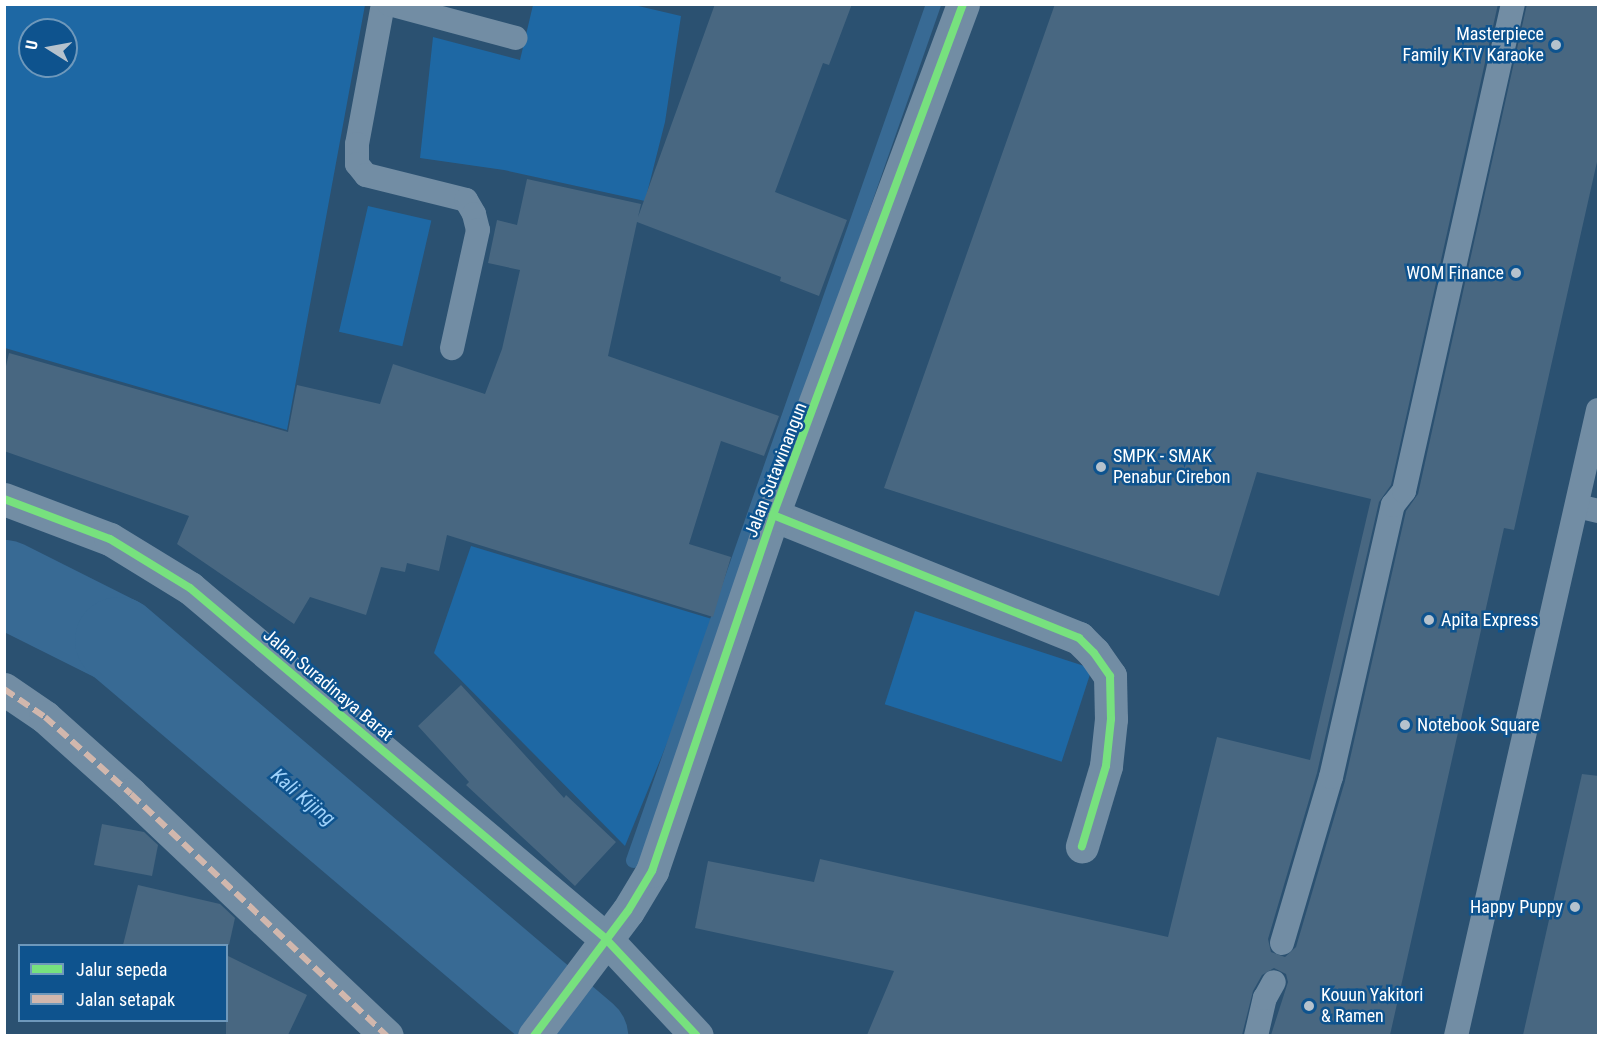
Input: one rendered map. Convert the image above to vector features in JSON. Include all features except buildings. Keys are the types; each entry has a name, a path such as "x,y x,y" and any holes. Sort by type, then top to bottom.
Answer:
{"street":[{"name":"Jalan Sutawinangun","path":"534,1035 605,938 628,911 652,871 773,515 963,4"},
{"name":"Jalan Suradinaya Barat","path":"4,499 110,538 190,588 605,938 697,1035"},
{"path":"773,515 1079,638 1094,653 1110,676 1111,719 1106,766 1082,846"},
{"path":"4,689 45,717 131,794 387,1035"}],"lane":[{"path":"383,4 357,144 357,164 366,175 466,200 474,214 478,230 452,348"},
{"path":"389,4 516,38"},
{"path":"1282,943 1331,777 1393,505 1404,491 1513,4"},
{"path":"1456,1035 1588,509 1599,410"},
{"path":"1256,1035 1265,998 1274,982"}],"shaded area":[{"path":"4,5 365,5 287,430 5,348"},
{"path":"533,5 634,5 681,16 665,122 645,201 504,170 420,158 433,37 520,60"},
{"path":"368,206 431,221 402,346 339,332"},
{"path":"471,546 712,619 681,709 625,846 434,653"},
{"path":"915,611 1092,668 1062,762 885,704"}],"waterway":[{"path":"633,860 933,4"},
{"name":"Kali Kijing","path":"4,583 118,640 584,1036"}],"marked path":[{"path":"4,689 45,717 131,794 387,1036"}],"cycle path":[{"path":"534,1036 628,911 652,871 773,515 963,4"},
{"path":"4,499 110,539 190,588 605,938 697,1036"},
{"path":"773,515 1079,638 1094,653 1110,676 1111,719 1106,766 1082,846"}],"place":[{"name":"Masterpiece Family KTV Karaoke","path":"1556,45"},
{"name":"WOM Finance","path":"1516,273"},
{"name":"SMPK - SMAK Penabur Cirebon","path":"1101,467"},
{"name":"Apita Express","path":"1429,620"},
{"name":"Notebook Square","path":"1405,725"},
{"name":"Happy Puppy","path":"1575,907"},
{"name":"Kouun Yakitori & Ramen","path":"1309,1006"}]}
